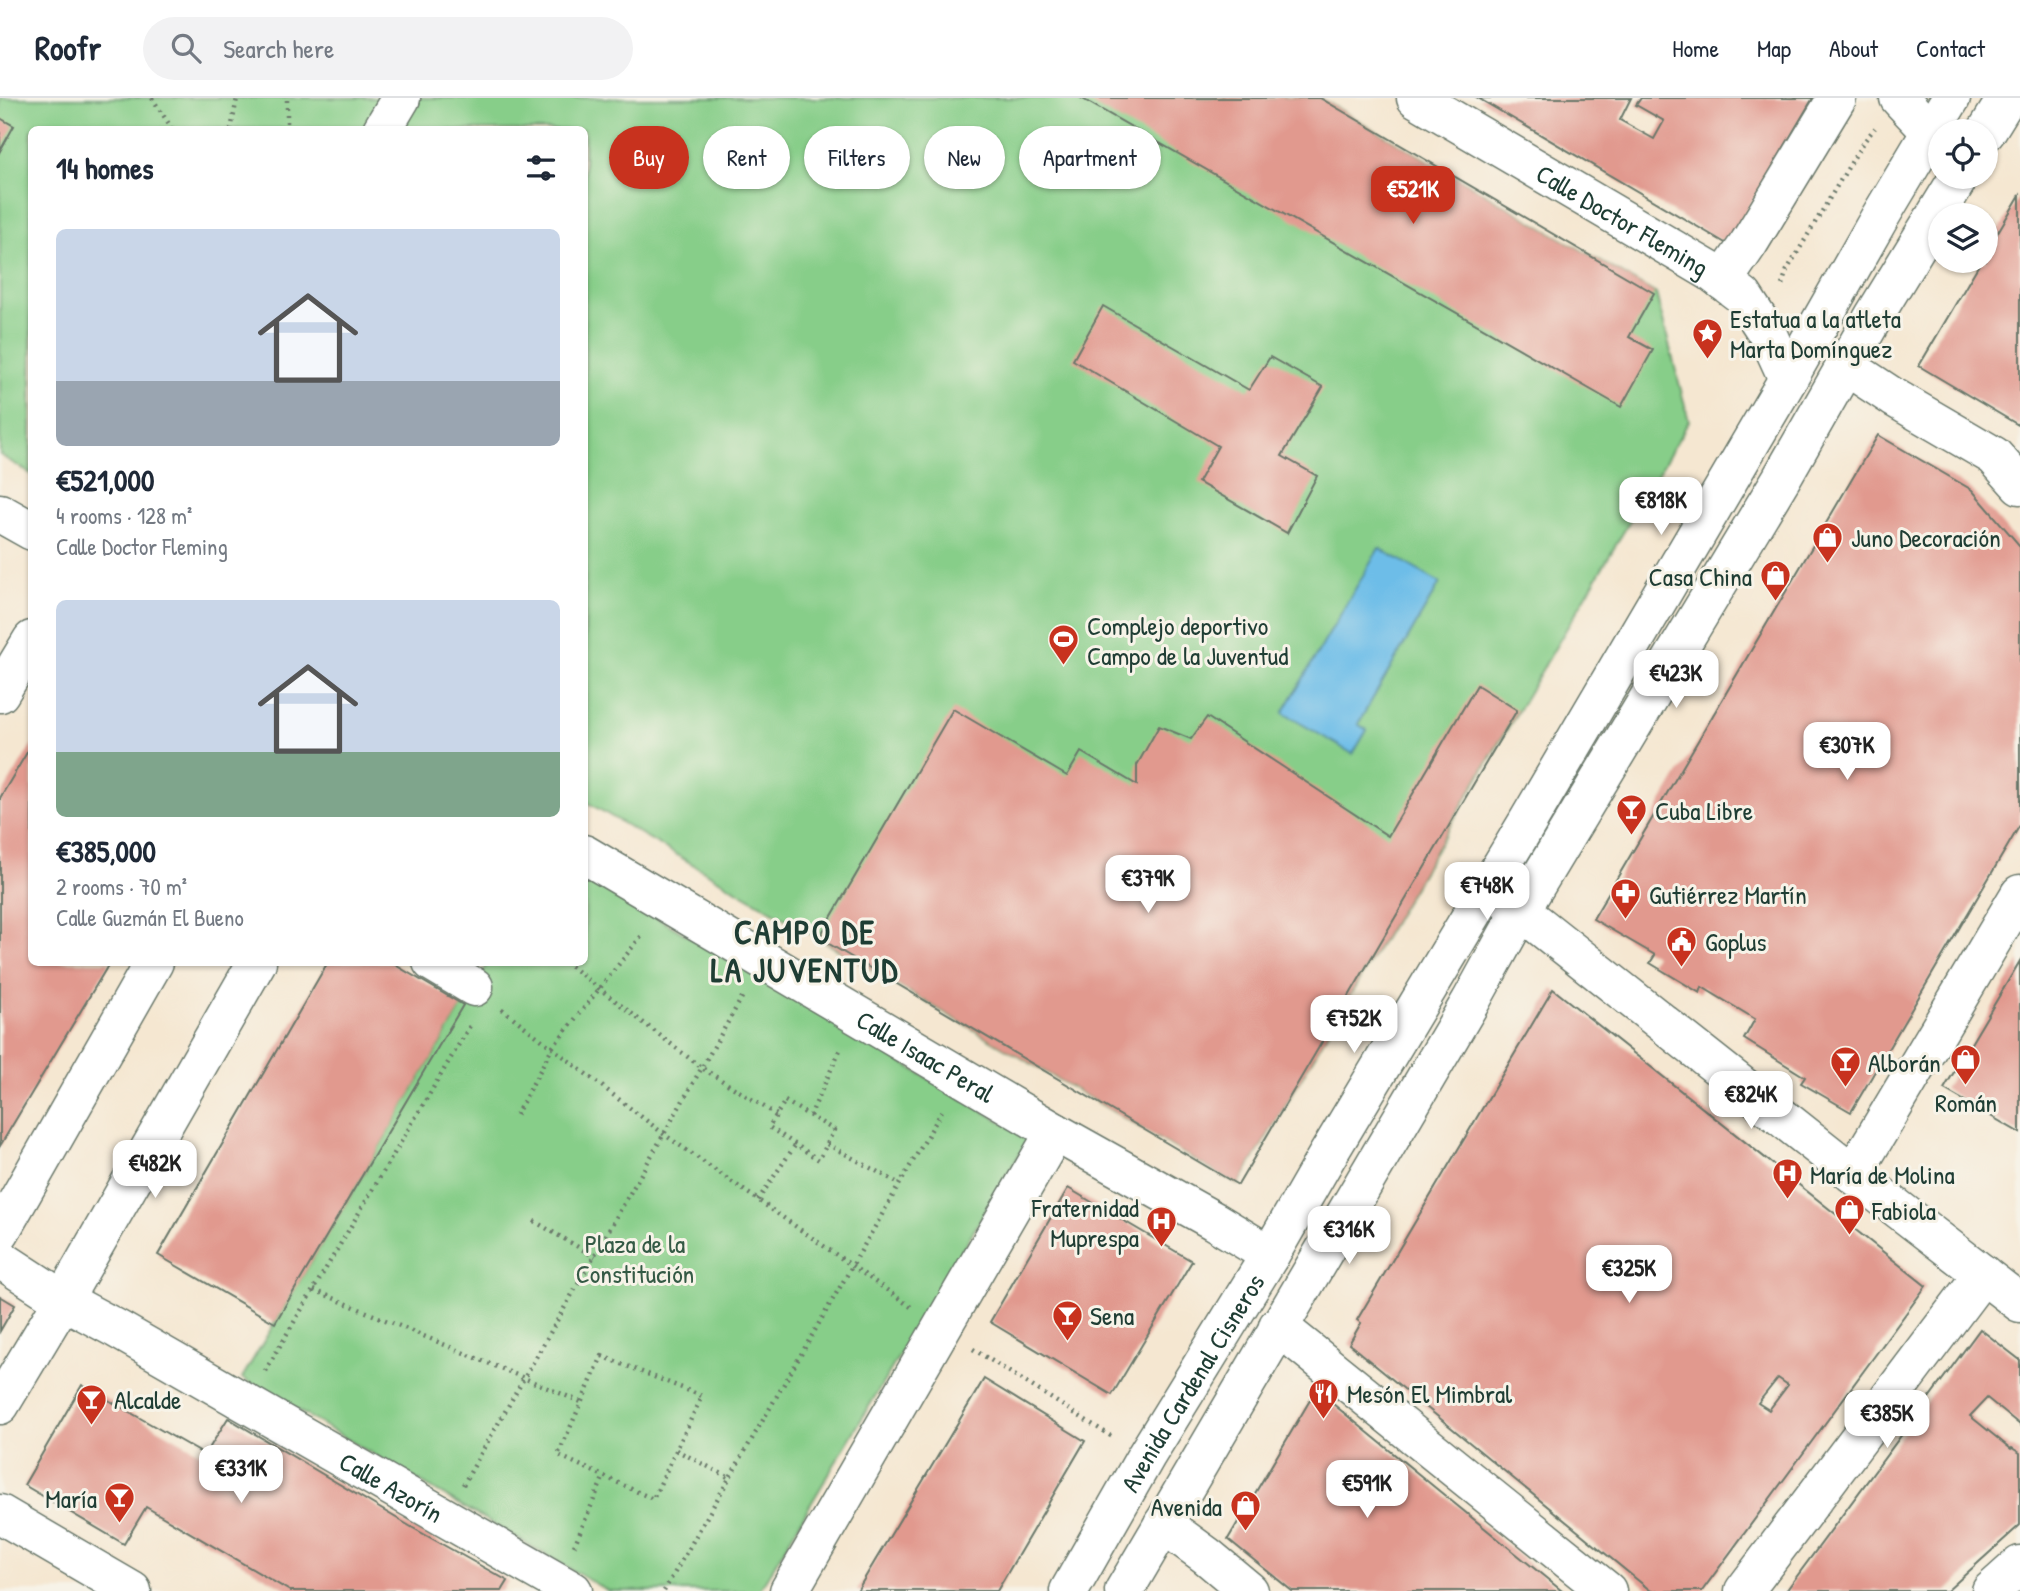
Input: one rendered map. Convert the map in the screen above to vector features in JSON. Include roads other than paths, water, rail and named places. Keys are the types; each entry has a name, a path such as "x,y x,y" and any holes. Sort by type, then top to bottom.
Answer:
{"street":[{"path":"384,126 401,98"},
{"name":"Calle Doctor Fleming","path":"1416,98 1710,271 1743,296 1767,333 1788,379"},
{"path":"1723,281 1837,98"},
{"path":"1899,98 1928,129"},
{"name":"Avenida Cardenal Cisneros","path":"1939,119 1951,98"},
{"path":"1994,119 2007,98"},
{"name":"Avenida Cardenal Cisneros","path":"1069,1591 1146,1456 1270,1255 1489,886 1928,137"},
{"name":"Avenida Cardenal Cisneros","path":"1124,1591 1471,1001 1521,911 1952,189"},
{"path":"1846,366 1994,456 2020,485"},
{"path":"0,513 28,529"},
{"path":"0,693 28,646"},
{"name":"Calle Isaac Peral","path":"588,856 1055,1132 1270,1255"},
{"path":"1489,886 2020,1303"},
{"path":"1853,1174 2020,894"},
{"path":"0,1232 152,966"},
{"path":"0,1405 255,966"},
{"path":"438,966 480,993"},
{"path":"789,1591 1055,1132"},
{"name":"Calle Azorín","path":"0,1259 63,1300 566,1587"},
{"path":"1744,1591 1983,1274"},
{"path":"1279,1326 1607,1591"},
{"path":"0,1514 132,1591"},
{"path":"1163,1524 1249,1591"},
{"path":"1992,1591 2020,1565"}],"water":[{"path":"1379,548 1440,583 1358,724 1367,730 1353,754 1283,713"}],"place":[{"name":"Estatua a la atleta Marta Domínguez","path":"1707,360"},
{"name":"Juno Decoración","path":"1828,564"},
{"name":"Casa China","path":"1775,603"},
{"name":"Complejo deportivo Campo de la Juventud","path":"1064,667"},
{"name":"Cuba Libre","path":"1632,837"},
{"name":"Gutiérrez Martín","path":"1626,921"},
{"name":"Goplus","path":"1682,968"},
{"name":"Román","path":"1966,1086"},
{"name":"Alborán","path":"1845,1089"},
{"name":"María de Molina","path":"1787,1201"},
{"name":"Fabiola","path":"1849,1237"},
{"name":"Fraternidad Muprespa","path":"1162,1249"},
{"name":"Sena","path":"1067,1342"},
{"name":"Mesón El Mimbral","path":"1324,1420"},
{"name":"Alcalde","path":"91,1426"},
{"name":"María","path":"120,1525"},
{"name":"Avenida","path":"1245,1533"}],"district":[{"name":"CAMPO DE LA JUVENTUD","path":"805,951"}],"park label":[{"name":"Plaza de la Constitución","path":"635,1258"}]}
